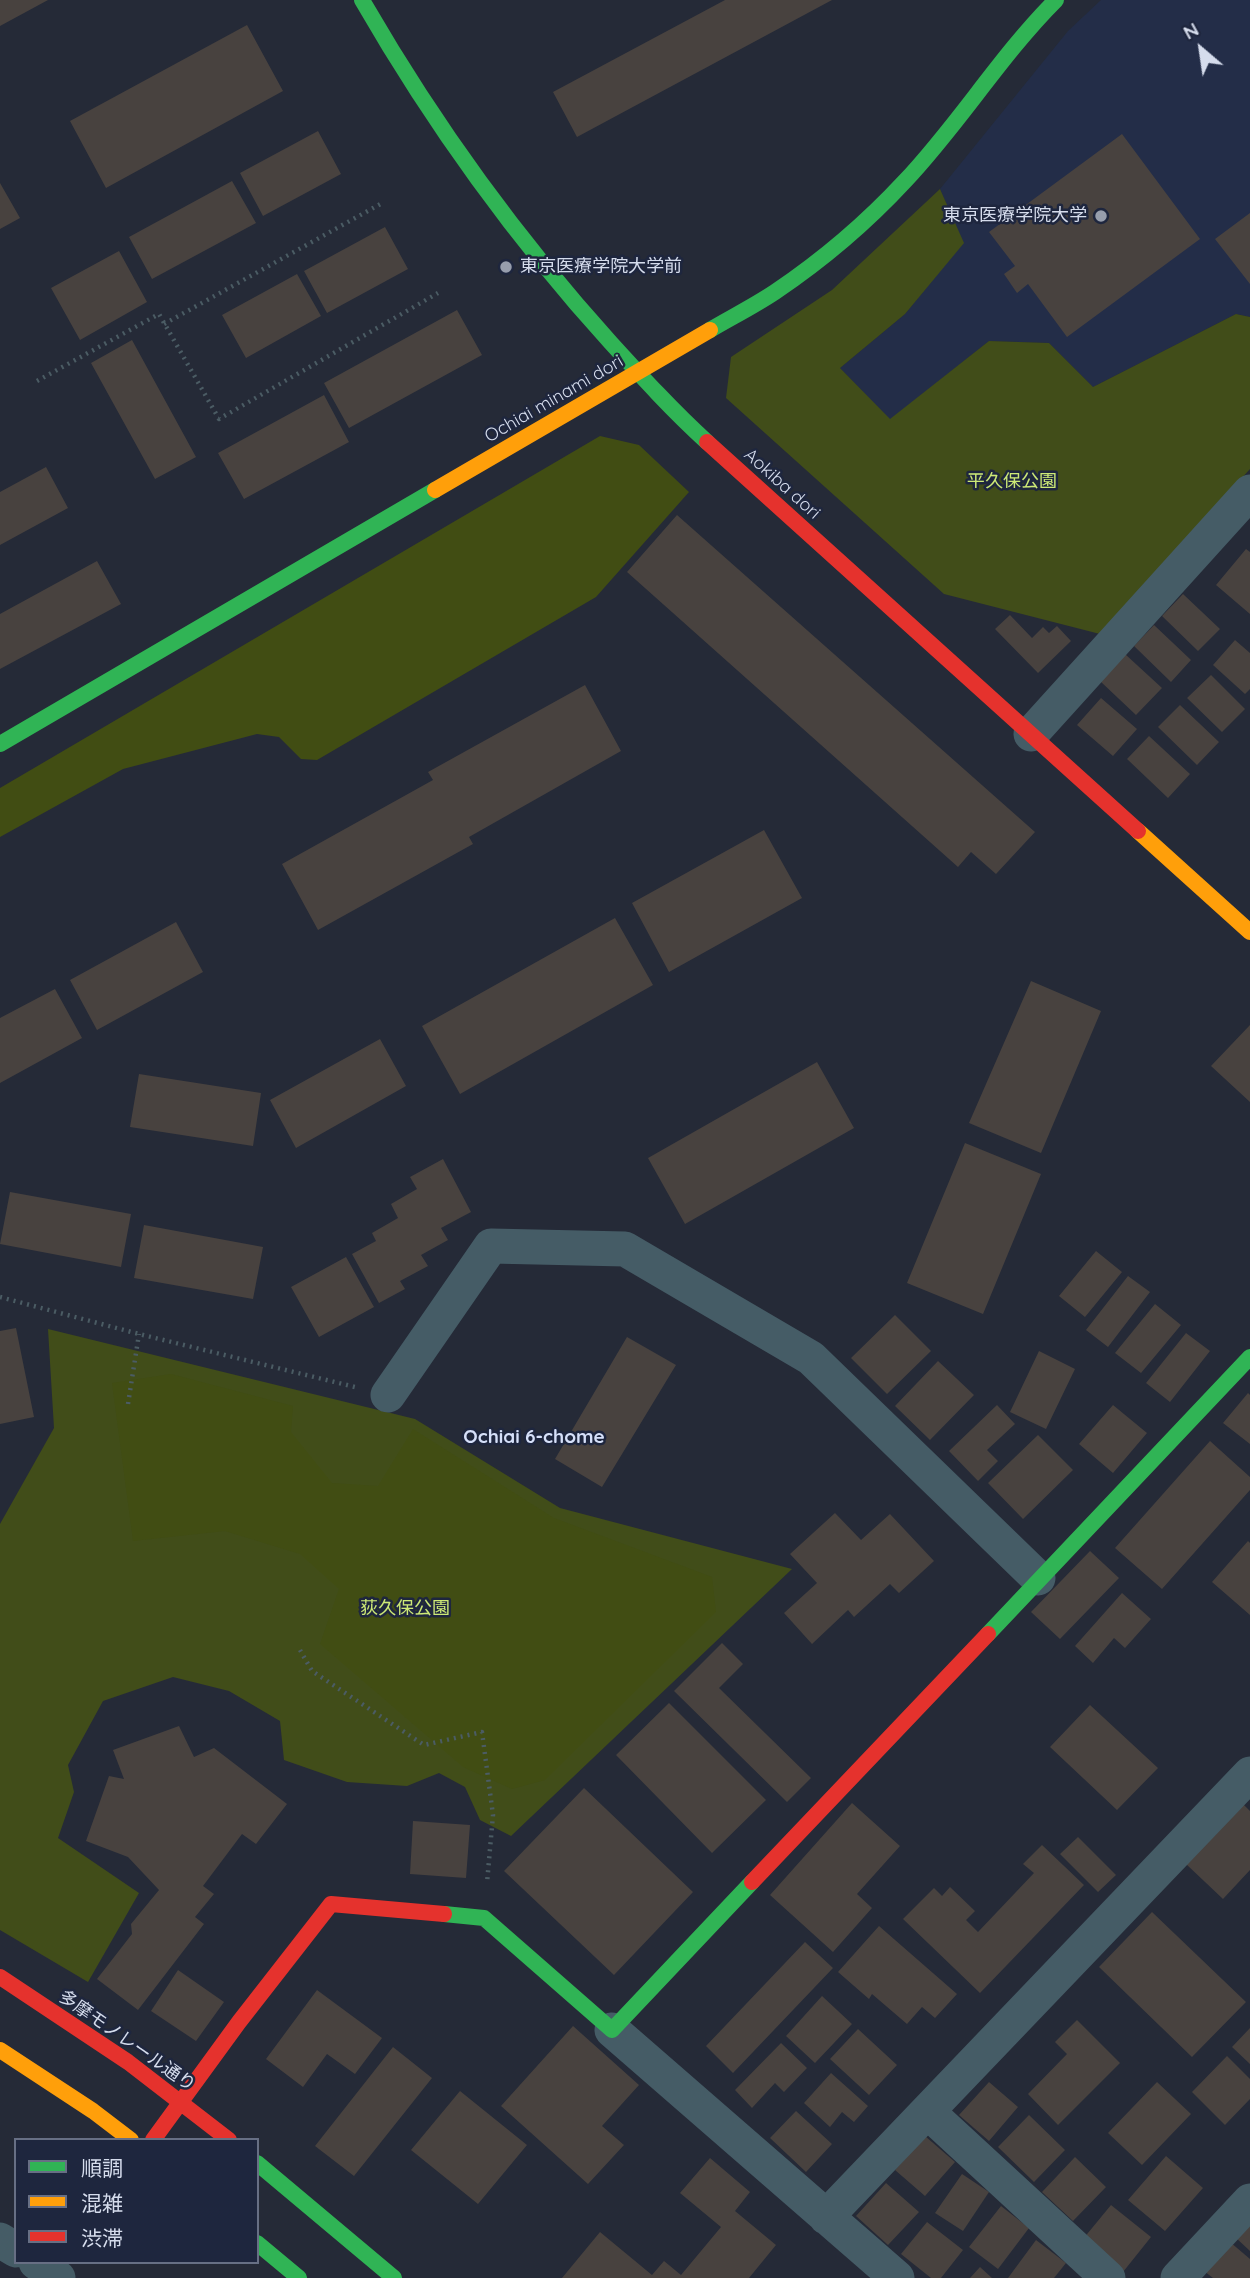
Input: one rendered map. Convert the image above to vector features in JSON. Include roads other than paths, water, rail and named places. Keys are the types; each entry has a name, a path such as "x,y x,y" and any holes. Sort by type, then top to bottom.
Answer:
{"street":[{"name":"Aokiba dori","path":"362,0 401,69 509,223 637,373 690,427 1250,932"},
{"name":"Ochiai minami dori","path":"0,744 775,292 863,224 922,162 1003,57 1056,0"},
{"path":"1031,734 1250,492"},
{"path":"388,1395 491,1246 625,1249 811,1358 1038,1578"},
{"path":"611,2030 1038,1578 1249,1361"},
{"path":"826,2217 1250,1774"},
{"path":"155,2138 239,2022 331,1904 484,1917 897,2278"},
{"name":"多摩モノレール通り","path":"0,1977 128,2062 227,2138"},
{"path":"0,2050 93,2110 128,2138"},
{"path":"928,2112 1108,2278"},
{"path":"259,2165 394,2278"},
{"path":"1178,2278 1250,2201"},
{"path":"259,2245 299,2278"}],"place":[{"name":"東京医療学院大学","path":"1101,216"},
{"name":"東京医療学院大学前","path":"506,267"}],"district":[{"name":"Ochiai 6-chome","path":"534,1437"}],"park label":[{"name":"平久保公園","path":"1012,482"},
{"name":"荻久保公園","path":"405,1609"}]}
